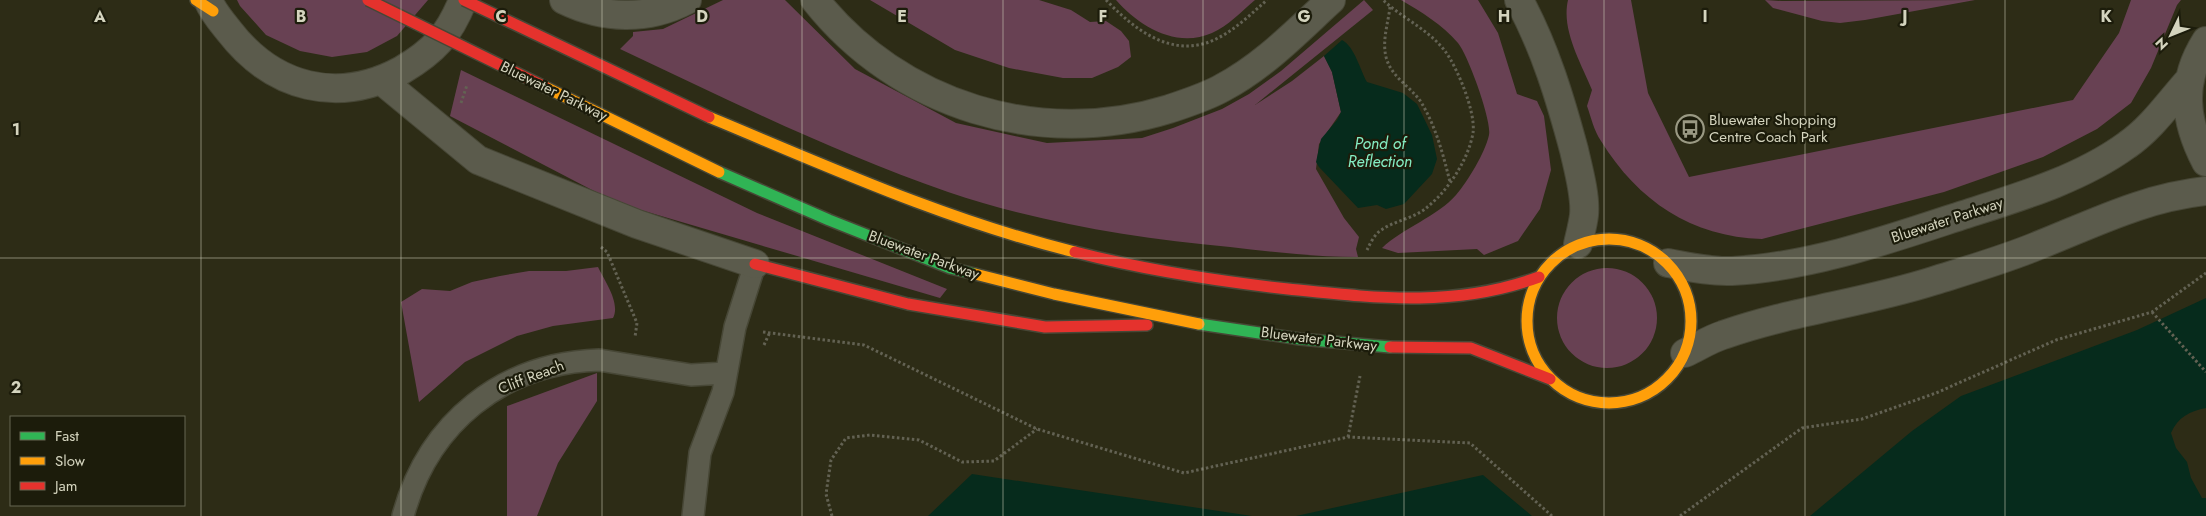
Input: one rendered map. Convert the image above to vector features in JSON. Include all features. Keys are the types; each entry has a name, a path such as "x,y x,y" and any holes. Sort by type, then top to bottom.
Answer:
{"street":[{"name":"Bluewater Parkway","path":"368,0 719,172 829,220 950,268 1054,294 1199,324 1300,339 1382,346 1470,348 1550,379"},
{"path":"206,4 252,57 262,65 294,81 308,85 335,88 381,80 410,65 432,50 448,31 463,0 709,117 918,203 1066,250 1154,269 1294,289 1407,299 1480,295 1514,288 1539,277"},
{"path":"564,0 596,12 626,16 657,12 687,0"},
{"path":"815,0 852,41 896,74 932,94 957,105 1001,117 1022,121 1069,124 1105,123 1141,117 1187,103 1221,89 1249,72 1331,0"},
{"path":"1518,0 1537,37 1550,70 1560,98 1580,172 1585,213 1578,244"},
{"path":"2206,40 2198,54 2190,79 2188,109 2194,139 2206,162"},
{"name":"Bluewater Parkway","path":"1668,263 1720,271 1789,263 1852,249 1916,231 2028,193 2098,162 2130,144 2151,124 2190,79"},
{"path":"381,80 478,160 637,224 755,264 908,304 1045,327 1199,324"},
{"path":"1685,353 1721,335 1865,300 1988,264 2033,248 2112,214 2148,202 2174,195 2206,191"},
{"path":"1601,239 1626,240 1649,248 1668,263 1680,278 1690,305 1691,334 1685,353 1677,368 1665,382 1642,396 1616,403 1598,402 1581,398 1564,390 1550,379 1538,363 1530,345 1527,325 1528,305 1539,277 1559,255 1578,244 1601,239"}],"lane":[{"path":"693,516 700,453 723,392 735,327 755,264"},
{"name":"Cliff Reach","path":"404,516 416,479 437,441 448,428 482,398 524,376 566,363 599,360 691,375 726,373"}],"path":[{"path":"1106,0 1131,25 1151,38 1170,44 1184,45 1206,43 1220,37 1267,0"},
{"path":"1367,250 1379,231 1424,210 1450,183 1468,151 1473,131 1467,98 1458,72 1445,51 1426,31 1382,0"},
{"path":"1390,7 1384,37 1386,55 1391,70 1420,101 1432,123 1450,183"},
{"path":"595,244 607,252 637,323 630,364"},
{"path":"1680,516 1802,428 1862,418 1936,393 2056,340 2152,312 2206,273"},
{"path":"2152,312 2206,372"},
{"path":"770,332 864,345 1037,429 1184,473 1348,437 1470,443 1552,516"},
{"path":"1348,437 1360,374"},
{"path":"832,516 826,494 831,460 846,438 870,435 918,440 962,462 994,461 1037,429"}],"shaded area":[{"path":"237,0 428,0 397,36 367,52 332,57 300,51 266,35 240,6"},
{"path":"723,0 785,0 855,69 956,123 1047,143 1142,138 1222,109 1249,94 1281,71 1364,0 1373,10 1255,105 1292,81 1324,56 1332,72 1341,112 1319,144 1316,169 1344,218 1359,237 1356,249 1358,257 1294,254 1123,234 1052,221 983,203 906,177 823,143 620,49 633,36 633,32 663,29"},
{"path":"870,0 1039,0 1071,10 1090,22 1106,21 1121,31 1129,41 1131,57 1118,67 1092,78 1063,78 1009,68 955,50"},
{"path":"1116,0 1255,0 1218,30 1198,37 1185,38 1159,32 1147,26 1125,10"},
{"path":"1401,0 1478,0 1498,33 1517,94 1537,101 1544,116 1551,170 1540,209 1518,241 1484,255 1477,249 1398,253 1382,248 1400,234 1440,209 1456,195 1476,167 1489,135 1487,116 1478,88 1458,43 1438,24"},
{"path":"1568,0 1631,0 1648,93 1689,177 2073,100 2119,33 2131,0 2181,0 2177,5 2151,68 2131,103 2097,129 2043,157 1944,192 1762,239 1737,237 1713,231 1690,223 1669,212 1650,198 1616,162 1599,137 1587,106 1592,90 1570,35 1567,23"},
{"path":"1765,0 1975,0 1840,23 1822,21 1773,8"},
{"path":"461,70 757,213 947,289 940,298 617,203 450,116"},
{"path":"598,267 613,299 615,312 613,318 553,326 517,336 465,362 419,402 401,302 422,289 450,291 472,282 529,271 566,271"},
{"path":"1597,268 1617,268 1626,271 1643,282 1654,299 1657,308 1657,328 1654,337 1643,354 1626,365 1617,368 1597,368 1579,360 1565,346 1557,328 1557,308 1565,290 1579,276"},
{"path":"597,373 597,401 558,463 537,516 507,516 507,406"}],"water":[{"name":"Pond of Reflection","path":"1342,40 1347,43 1354,53 1367,82 1403,93 1417,104 1432,135 1437,159 1432,174 1404,204 1386,209 1377,205 1358,208 1316,162 1321,139 1337,120 1341,112 1332,72 1324,56"},
{"path":"2206,298 2206,408 2185,416 2177,423 2171,433 2176,448 2187,462 2191,478 2202,498 2206,498 2206,516 1810,516 1912,431 1961,396 2137,330"},
{"path":"972,474 1252,516 928,516"},
{"path":"1483,475 1532,516 1296,516"}],"traffic: fast":[{"path":"719,172 829,220 950,268 975,274"},
{"path":"1199,324 1300,339 1390,347"}],"traffic: slow":[{"path":"196,0 213,11"},
{"path":"545,87 719,172"},
{"path":"709,117 844,174 935,209 981,225 1075,252"},
{"path":"1617,239 1633,242 1648,249 1661,257 1673,269 1688,297 1691,321 1690,337 1685,352 1673,373 1661,385 1633,400 1601,403 1585,400 1570,393 1557,385 1545,373 1530,345 1527,313 1530,297 1537,282 1545,269 1557,257 1585,242 1617,239"},
{"path":"975,274 1054,294 1199,324"}],"traffic: jam":[{"path":"368,0 545,87"},
{"path":"464,0 709,117"},
{"path":"1075,252 1154,270 1207,279 1288,289 1384,297 1446,297 1508,287 1539,277"},
{"path":"755,264 908,304 1045,327 1147,325"},
{"path":"1390,347 1471,348 1550,379"}],"place":[{"name":"Bluewater Shopping Centre Coach Park","path":"1690,129"}]}
